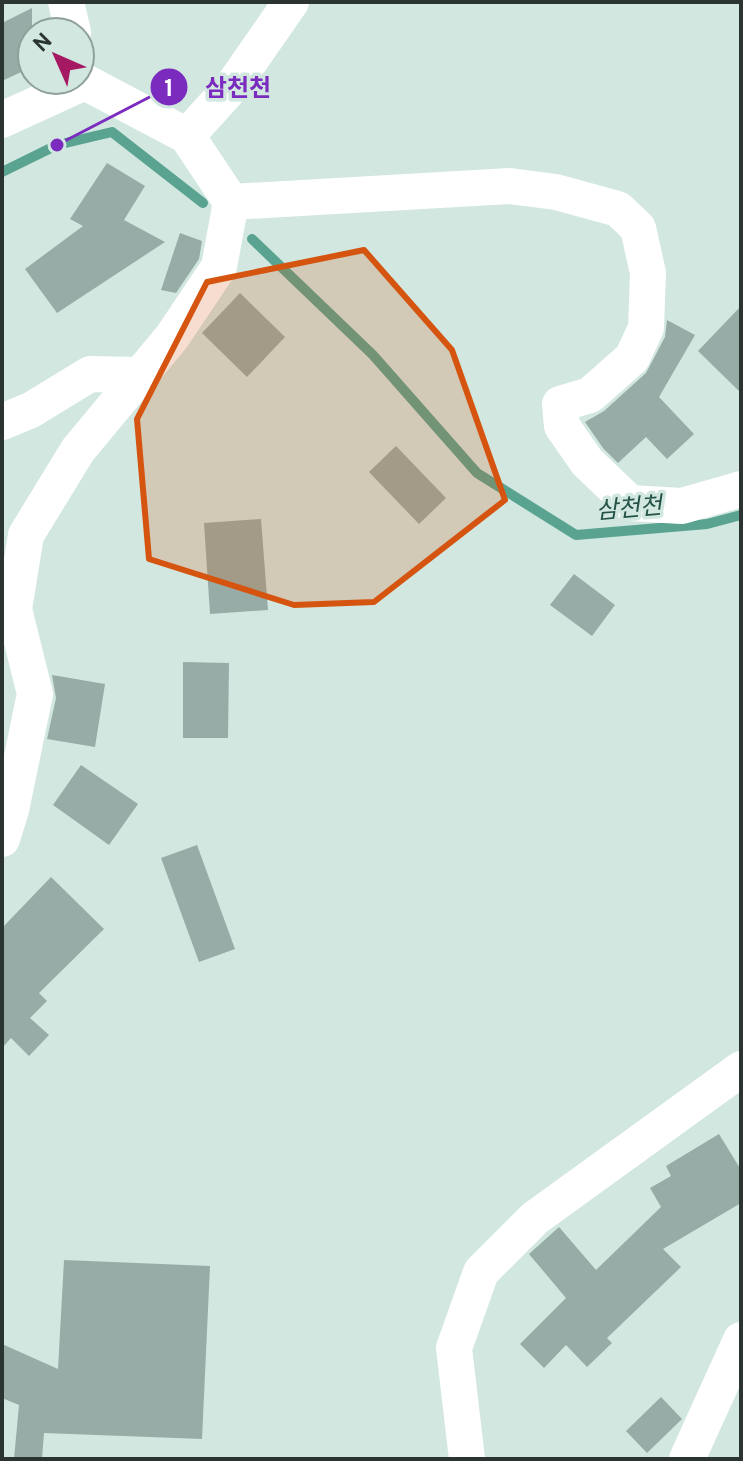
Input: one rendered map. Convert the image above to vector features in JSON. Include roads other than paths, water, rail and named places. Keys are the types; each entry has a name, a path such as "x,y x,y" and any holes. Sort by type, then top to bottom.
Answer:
{"street":[{"path":"187,136 234,84 291,2"},
{"path":"2,839 35,694 14,609 26,535 78,450 172,337 219,267 231,202 187,136 96,81"},
{"path":"2,120 42,96"},
{"path":"231,202 510,186 556,192 618,209 638,228 648,273 646,328 632,358 590,395 560,404 562,426 587,462 630,503 682,506 741,489"},
{"path":"2,422 31,410 90,374 140,375"},
{"path":"467,1459 454,1348 481,1272 535,1218 741,1069"},
{"path":"687,1459 741,1340"}],"waterway":[{"name":"삼천천","path":"2,172 57,145 112,132 203,203"},
{"name":"삼천천","path":"252,239 373,355 477,473 576,535 707,524 741,515"}],"place":[{"name":"삼천천","path":"57,145"}]}
